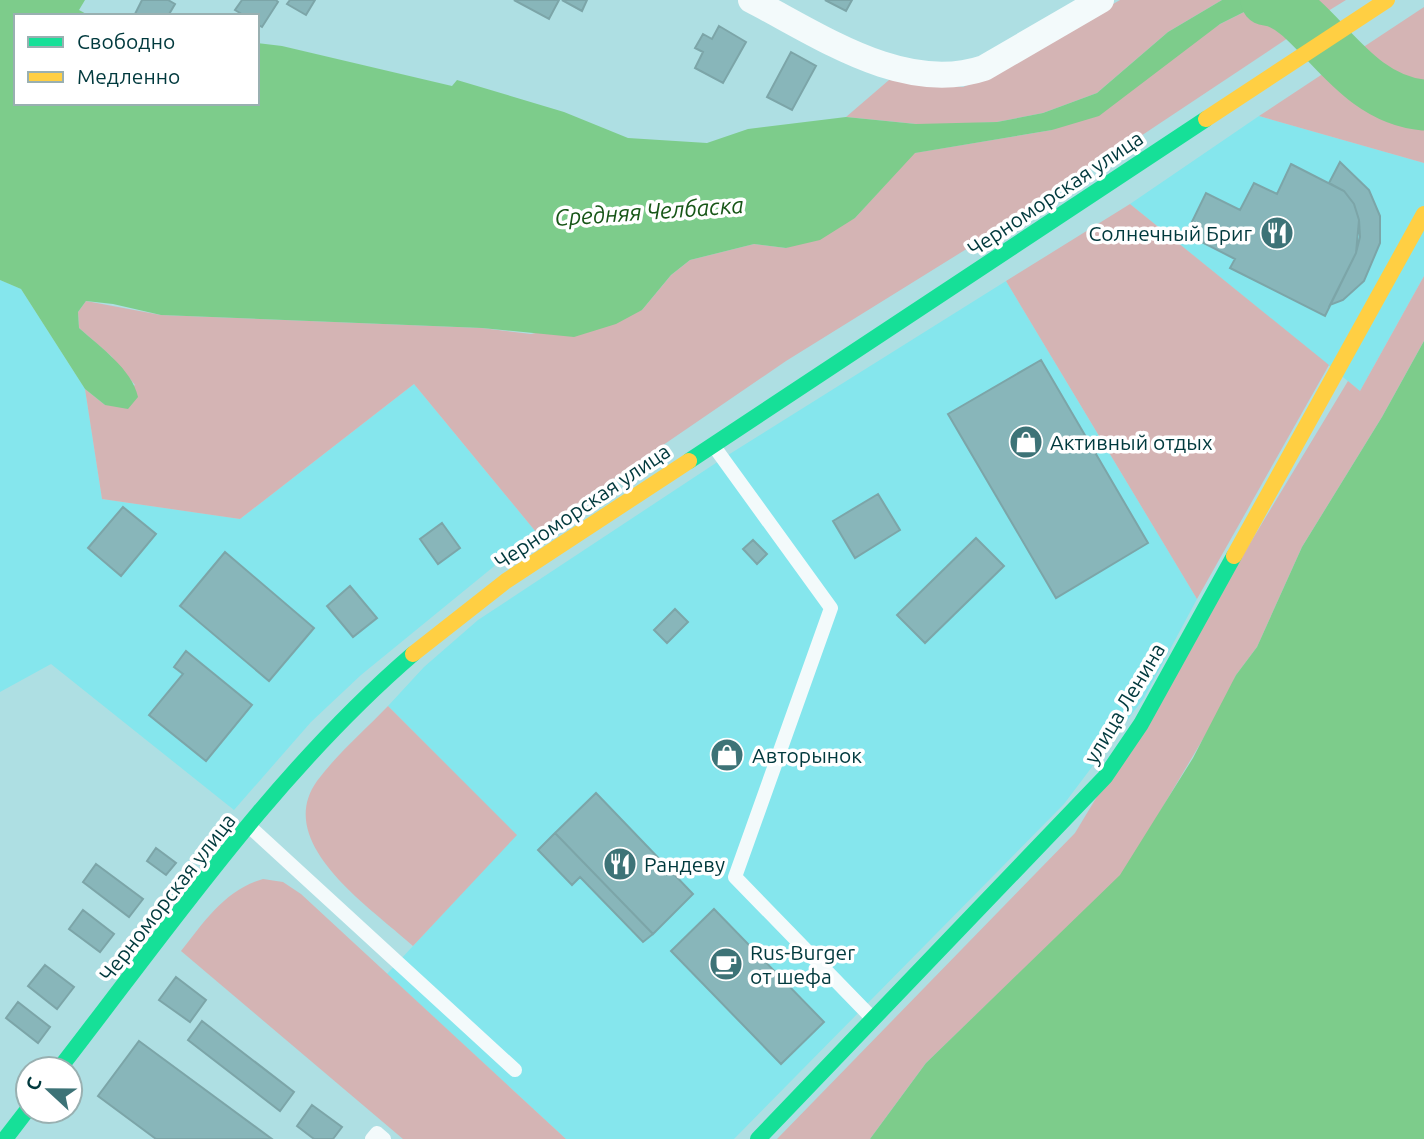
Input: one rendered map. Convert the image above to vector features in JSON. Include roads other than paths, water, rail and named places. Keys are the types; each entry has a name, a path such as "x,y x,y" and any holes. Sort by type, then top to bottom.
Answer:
{"street":[{"path":"751,0 844,47 892,67 936,76 964,75 984,68 1101,0"},
{"name":"Черноморская улица","path":"71,1055 249,826 320,742 370,691 429,640 506,581 1387,0"},
{"name":"улица Ленина","path":"758,1139 1070,817 1105,777 1141,724 1424,214"},
{"path":"5,1139 16,1125"}],"lane":[{"path":"713,445 831,608 735,877 873,1019"},
{"path":"249,826 514,1070"},
{"path":"372,1139 377,1133 384,1139"}],"water":[{"path":"0,0 85,0 79,10 86,14 14,14 14,105 259,105 259,43 282,46 452,86 457,80 564,112 628,138 707,143 748,129 846,117 916,124 997,122 1043,113 1097,93 1168,32 1222,0 1305,0 1320,16 1294,34 1277,16 1246,11 1220,24 1099,116 1052,130 915,153 855,218 820,240 786,248 754,244 690,260 671,275 642,310 616,324 574,337 482,328 161,315 86,301 78,312 79,328 114,359 129,377 138,397 128,409 105,405 85,389 21,289 0,280"},
{"path":"1424,341 1424,1139 870,1139 926,1063 1120,875 1193,758 1236,675 1257,647 1302,547 1382,417"}],"waterway":[{"name":"Средняя Челбаска","path":"1266,0 1283,5 1300,17 1374,87 1397,99 1424,105"}],"place":[{"name":"Солнечный Бриг","path":"1277,233"},
{"name":"Активный отдых","path":"1026,442"},
{"name":"Авторынок","path":"727,755"},
{"name":"Рандеву","path":"620,864"},
{"name":"Rus-Burger от шефа","path":"726,964"}]}
